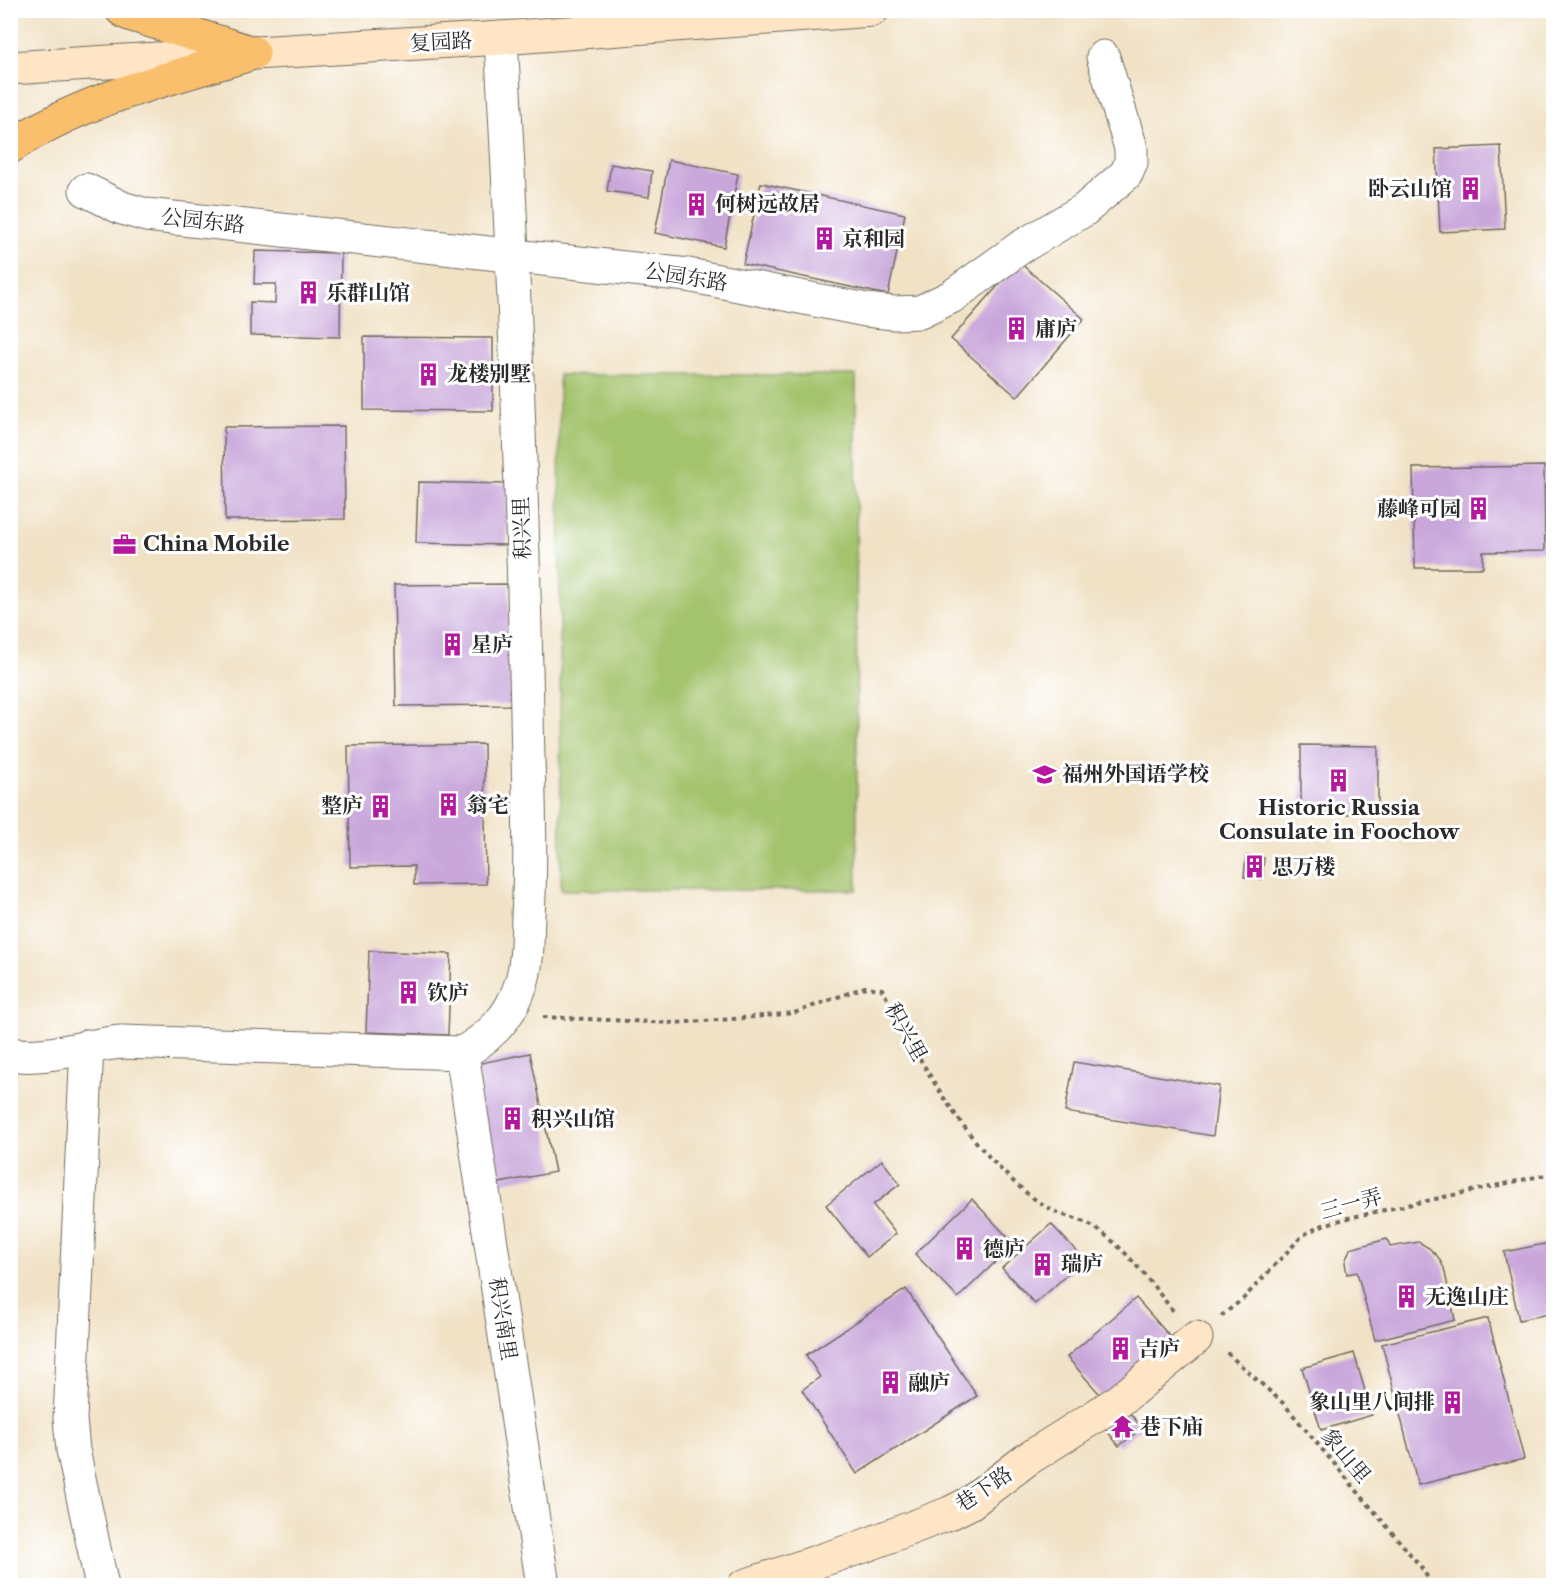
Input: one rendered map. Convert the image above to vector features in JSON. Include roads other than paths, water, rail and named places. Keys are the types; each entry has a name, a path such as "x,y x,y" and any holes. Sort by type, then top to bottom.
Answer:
{"main road":[{"path":"122,10 253,53"},
{"name":"复园路","path":"10,68 501,38 872,10"},
{"path":"10,147 31,133 89,105 253,53"},
{"name":"巷下路","path":"744,1586 864,1546 970,1503 1026,1460 1119,1401 1196,1338"}],"street":[{"name":"积兴里","path":"462,1053 491,1033 507,1015 521,984 525,964 529,891 524,586 513,255 501,38"},
{"name":"公园东路","path":"86,190 122,208 146,214 688,275 866,310 894,313 920,312 951,297 1021,247 1084,210 1126,174 1131,163 1131,148 1103,57"},
{"path":"10,1054 39,1056 87,1046 122,1042 462,1053"},
{"path":"87,1046 70,1419 73,1450 102,1586"},
{"name":"积兴南里","path":"462,1053 543,1586"}],"place":[{"name":"卧云山馆","path":"1470,189"},
{"name":"何树远故居","path":"697,204"},
{"name":"京和园","path":"824,239"},
{"name":"乐群山馆","path":"308,293"},
{"name":"庸庐","path":"1017,329"},
{"name":"龙楼别墅","path":"429,374"},
{"name":"藤峰可园","path":"1479,509"},
{"name":"China Mobile","path":"125,544"},
{"name":"星庐","path":"453,645"},
{"name":"福州外国语学校","path":"1044,774"},
{"name":"Historic Russia Consulate in Foochow","path":"1339,780"},
{"name":"翁宅","path":"449,805"},
{"name":"整庐","path":"381,806"},
{"name":"思万楼","path":"1254,867"},
{"name":"钦庐","path":"409,993"},
{"name":"积兴山馆","path":"513,1119"},
{"name":"德庐","path":"965,1249"},
{"name":"瑞庐","path":"1043,1264"},
{"name":"无逸山庄","path":"1407,1297"},
{"name":"吉庐","path":"1120,1349"},
{"name":"融庐","path":"890,1383"},
{"name":"象山里八间排","path":"1453,1402"},
{"name":"巷下庙","path":"1122,1427"}]}
